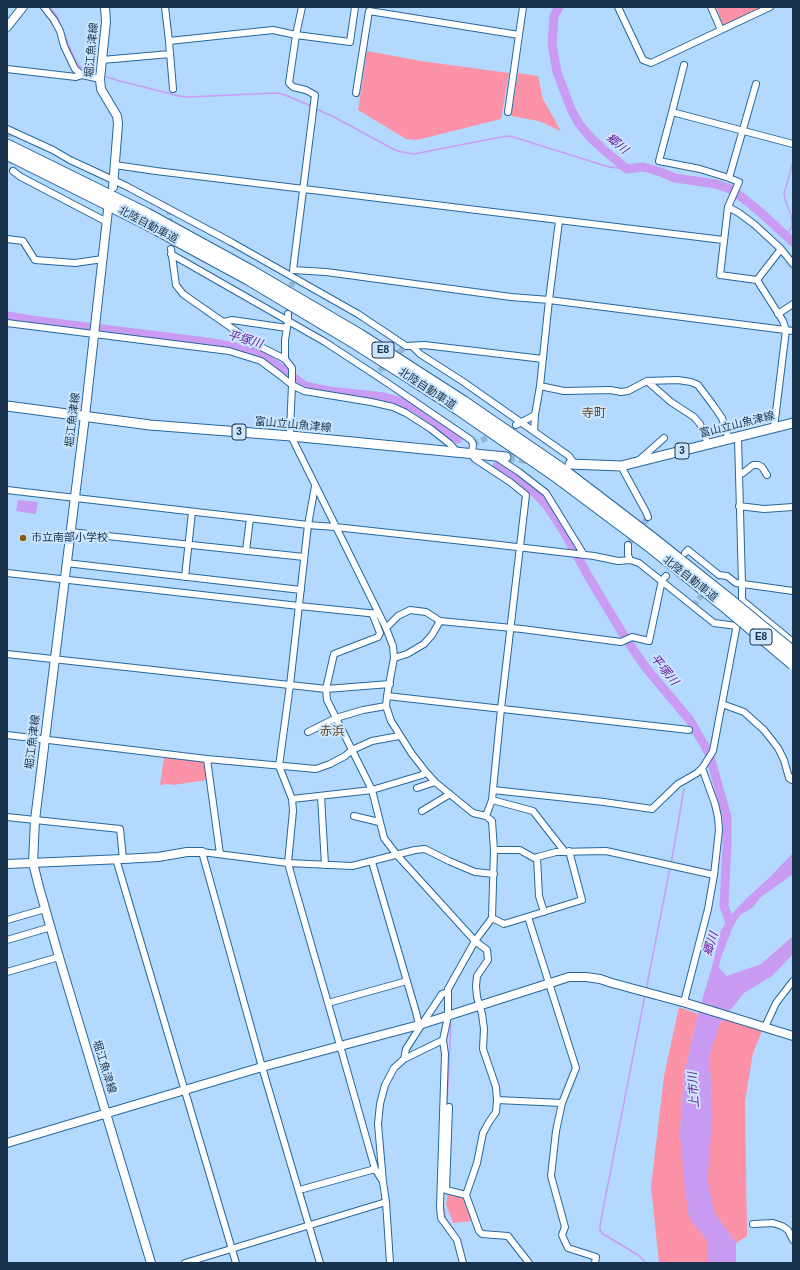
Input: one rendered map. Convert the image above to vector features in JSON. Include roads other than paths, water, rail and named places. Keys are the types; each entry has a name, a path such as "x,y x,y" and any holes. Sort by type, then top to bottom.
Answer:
{"highway":[{"name":"北陸自動車道","path":"7,144 91,185 258,274 360,335 464,402 563,470 652,538 793,652"},
{"name":"北陸自動車道","path":"7,154 145,223 234,271 355,343 407,376 501,438 562,481 648,546 734,604 793,664"}],"main road":[{"path":"7,27 23,7"},
{"name":"堀江魚津線","path":"105,7 106,22 100,78 101,89 116,116 118,124 113,184"},
{"name":"堀江魚津線","path":"108,210 85,416 35,820 33,863 50,927 151,1263"},
{"name":"富山立山魚津線","path":"7,406 150,425 291,436 506,457"},
{"name":"富山立山魚津線","path":"573,464 621,466 793,423"},
{"path":"7,864 158,857 187,852 202,852"},
{"path":"7,1143 262,1067 420,1025 569,977 600,978 612,983 685,1003 793,1036"}],"street":[{"path":"44,7 60,31 64,46 75,69 82,75"},
{"path":"165,7 173,89"},
{"path":"293,276 315,95 306,90 293,88 289,83 296,34 302,7"},
{"path":"169,41 273,30 350,42 355,7"},
{"path":"508,112 523,7"},
{"path":"618,7 643,60 651,62 770,7"},
{"path":"712,7 721,30"},
{"path":"356,93 369,9 519,35"},
{"path":"102,60 170,54"},
{"path":"684,65 659,160 700,169 739,182 728,207 720,275 757,280"},
{"path":"7,69 76,77 82,75 100,78"},
{"path":"729,178 756,84"},
{"path":"672,112 793,144"},
{"path":"7,129 53,150 113,184 132,189 293,276 358,314 407,347 462,381 518,423 534,431 569,456 573,464"},
{"path":"115,165 156,172 723,240"},
{"path":"13,171 21,178 107,222"},
{"path":"728,207 755,225 793,264"},
{"path":"534,431 559,220"},
{"path":"7,239 23,241 35,260 74,263 103,259"},
{"path":"757,280 781,250"},
{"path":"486,816 492,800 510,627 526,495 510,482 475,459 472,454 473,444 471,440 377,373 288,318 171,252 176,284 182,294 253,343 285,359 292,368 291,436 375,613 380,633 378,637 334,654 326,689 327,700 372,790 384,838 397,855 475,941 487,950 488,960 477,976 477,997 480,1005 484,1029 483,1050 496,1087 496,1112 483,1133 477,1163 466,1195 479,1231 482,1234 508,1236 529,1263"},
{"path":"293,276 326,272 511,297 549,300 793,331"},
{"path":"757,280 783,321 786,330 774,428"},
{"path":"778,314 793,304"},
{"path":"285,359 285,340 288,318"},
{"path":"224,322 232,320 287,328"},
{"path":"7,323 229,351 260,361 304,391 313,394 371,402 393,407 406,413 431,429 450,444 458,453"},
{"path":"407,347 424,345 543,359"},
{"path":"493,790 604,802 652,809 678,784 697,773 713,752 737,626 734,604 742,584 739,474 733,438 722,418 698,385 691,382 678,380 647,381 628,391 621,392 610,390 564,391 540,386"},
{"path":"647,381 671,402 694,417 700,424 708,444"},
{"path":"518,423 535,415"},
{"path":"637,462 664,438"},
{"path":"495,456 546,493 584,555"},
{"path":"739,474 743,473 752,466 758,465 762,467 767,475"},
{"path":"621,466 648,518"},
{"path":"315,486 308,525 280,766 292,799 293,811 288,863 375,1169 383,1182"},
{"path":"7,490 75,499 569,553 618,561 630,560 639,563 664,578 714,623 737,626"},
{"path":"739,506 764,509 793,507"},
{"path":"185,577 192,512"},
{"path":"246,551 250,518"},
{"path":"70,532 304,557"},
{"path":"628,545 628,555 630,560"},
{"path":"685,553 688,550 719,575 727,576 736,582 793,591"},
{"path":"66,563 301,590"},
{"path":"7,573 299,606 375,613 386,628 393,646 394,658 386,706 391,721 399,736 435,782 472,813 486,816 492,821 494,850 492,918 475,941 448,989 448,1016 443,1040 448,1054 440,1207 441,1218 457,1240 463,1263"},
{"path":"386,628 398,616 410,610 426,612 440,621 510,627 621,642 632,637 649,641 664,578"},
{"path":"734,604 793,642"},
{"path":"394,658 407,654 424,644 432,635 440,621"},
{"path":"7,654 326,689 390,684"},
{"path":"387,696 689,730"},
{"path":"722,704 744,712 764,730 778,748 784,760 789,778 792,780 793,777"},
{"path":"308,732 336,718 363,710 386,706"},
{"path":"7,735 207,759 316,769 330,764 345,756 352,750 372,741 399,736"},
{"path":"207,759 220,854"},
{"path":"685,1003 708,909 714,875 719,830 715,804 703,767"},
{"path":"292,799 372,790 422,775 426,772"},
{"path":"417,788 435,782"},
{"path":"422,811 450,794"},
{"path":"321,796 325,866"},
{"path":"492,800 533,811 567,852 582,900 504,924 492,918"},
{"path":"354,816 379,822"},
{"path":"7,817 120,829 120,859 184,1090 236,1263"},
{"path":"320,1263 262,1067 202,852 288,863 325,866 352,866 415,850 425,849 475,872 494,874"},
{"path":"494,850 520,850 534,858 556,852 606,851 714,875"},
{"path":"537,857 539,896 544,912"},
{"path":"372,862 420,1025"},
{"path":"7,920 45,909"},
{"path":"528,917 576,1068 562,1103 556,1130 551,1176 565,1227 562,1236 568,1248 596,1257 595,1263"},
{"path":"7,940 50,927"},
{"path":"7,972 59,957"},
{"path":"328,1003 407,981"},
{"path":"763,1026 776,1003 793,981"},
{"path":"404,1059 406,1050 420,1025 442,994 448,992"},
{"path":"390,1263 386,1202 378,1124 380,1104 385,1085 394,1068 404,1059 443,1040"},
{"path":"497,1100 562,1103"},
{"path":"449,1107 446,1190 466,1195"},
{"path":"303,1189 375,1169"},
{"path":"185,1263 386,1202"},
{"path":"753,1224 773,1223 782,1226 788,1230 793,1240"}],"water":[{"path":"18,500 38,502 36,514 16,511"},
{"path":"793,853 793,874 761,897 752,908 740,915 734,924 721,957 719,968 727,976 761,964 793,936 793,954 772,976 744,993 720,1023 709,1056 712,1098 701,1132 702,1196 736,1243 736,1263 714,1263 707,1241 689,1217 685,1191 680,1133 684,1075 698,1014 721,930 732,914"}],"waterway":[{"path":"49,7 57,16 75,60 80,67 97,73"},
{"name":"郷川","path":"559,7 554,16 552,44 557,72 571,109 579,124 591,138 627,169 643,167 675,178 716,184 730,189 759,211 793,242"},
{"path":"104,76 179,96 188,97 277,93 311,106"},
{"path":"316,109 395,150 406,153 414,154 510,136 609,167 627,169"},
{"path":"792,225 791,215 784,194 793,162"},
{"path":"787,237 792,225"},
{"name":"平塚川","path":"7,316 235,347 259,354 305,386 329,391 384,397 401,402 416,409 458,439"},
{"name":"平塚川","path":"497,466 534,492 548,507 566,535 587,574 626,639 646,668 689,719 709,753 727,817 724,906 730,923"},
{"path":"671,864 684,789"},
{"path":"646,990 670,868"},
{"path":"645,995 600,1230 603,1234 638,1255 646,1263"},
{"path":"447,1105 451,1023"},
{"name":"上市川","path":"707,1100 708,1113 703,1181 711,1218"},
{"path":"443,1203 445,1217 453,1229"},
{"name":"上市川","path":"712,1263 713,1245"}],"tunnel":[{"path":"10,131 13,171"},
{"path":"169,209 170,227"},
{"path":"288,314 292,282"},
{"path":"379,371 404,348"},
{"path":"473,444 496,434"},
{"path":"506,457 532,460"},
{"path":"628,545 648,517"},
{"path":"693,606 719,575"}],"place":[{"name":"市立南部小学校","path":"23,538"}],"district":[{"name":"寺町","path":"594,414"},
{"name":"赤浜","path":"332,732"}]}
